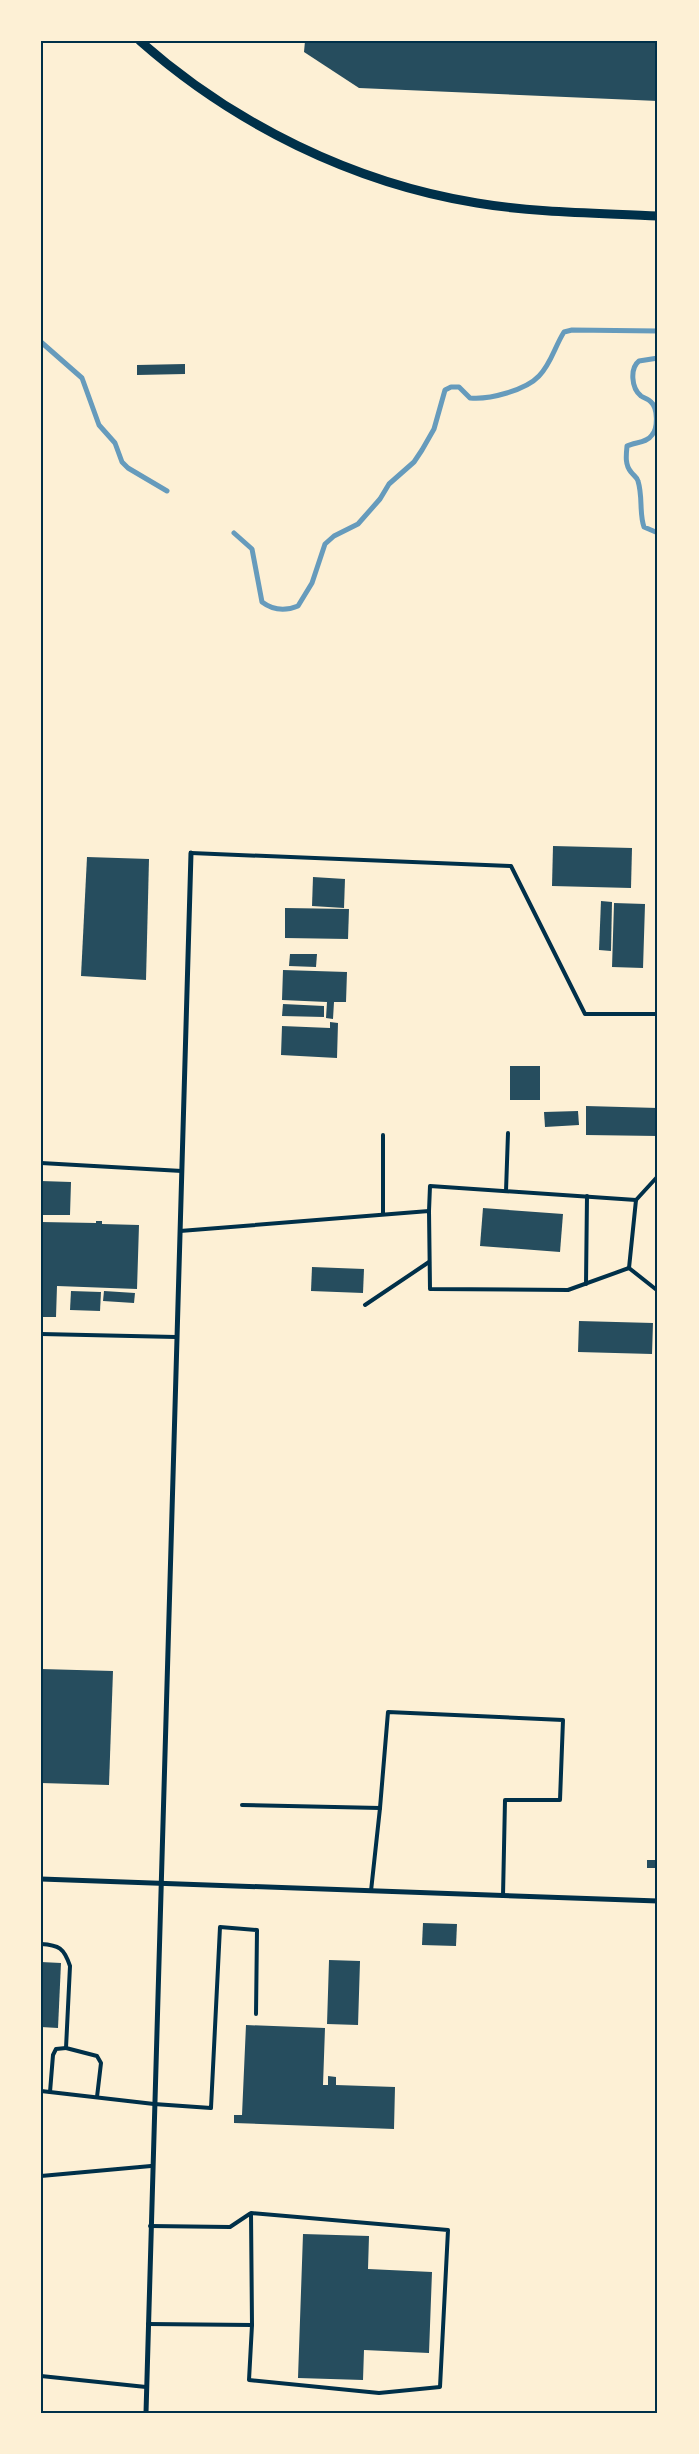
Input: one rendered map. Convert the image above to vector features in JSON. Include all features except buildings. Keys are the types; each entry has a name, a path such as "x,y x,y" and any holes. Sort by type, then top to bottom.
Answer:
{"street":[{"path":"140,41 192,83 230,108 298,145 374,178 486,204 519,208 658,216"},
{"path":"146,2413 151,2166 191,853"},
{"path":"41,1879 658,1901"}],"lane":[{"path":"191,853 511,866 585,1014 658,1014"},
{"path":"506,1191 508,1133"},
{"path":"383,1135 383,1214"},
{"path":"41,1163 182,1171"},
{"path":"629,1268 636,1200 658,1176"},
{"path":"629,1268 568,1290 430,1289 430,1186 636,1200"},
{"path":"586,1284 587,1196"},
{"path":"180,1231 429,1211"},
{"path":"365,1305 429,1262"},
{"path":"629,1268 658,1291"},
{"path":"41,1334 176,1337"},
{"path":"371,1891 388,1712 563,1720 560,1800 505,1800 503,1896"},
{"path":"242,1806 380,1808"},
{"path":"41,2090 154,2104 211,2108 220,1927 257,1930 256,2014"},
{"path":"41,1944 54,1945 65,1953 70,1966 66,2048"},
{"path":"50,2092 53,2055 56,2050 66,2048 97,2056 101,2063 97,2097"},
{"path":"41,2176 151,2166"},
{"path":"150,2226 230,2227 251,2213 448,2230 440,2387 379,2393 249,2380 252,2324 251,2213"},
{"path":"148,2324 252,2324"},
{"path":"41,2376 146,2387"}],"waterway":[{"path":"234,533 252,549 262,602 280,609 298,606 312,583 325,544 334,536 358,524 380,499 389,484 414,462 434,429 445,390 451,387 459,387 470,398 478,398 497,396 525,386 543,371 564,332 572,330 658,331"},
{"path":"41,342 82,378 99,425 115,443 122,462 128,468 167,491"},
{"path":"658,358 639,361 634,368 635,388 641,396 649,400 653,405 656,413 656,423 650,438 627,446 626,457 629,469 638,481 644,527 658,533"}]}
